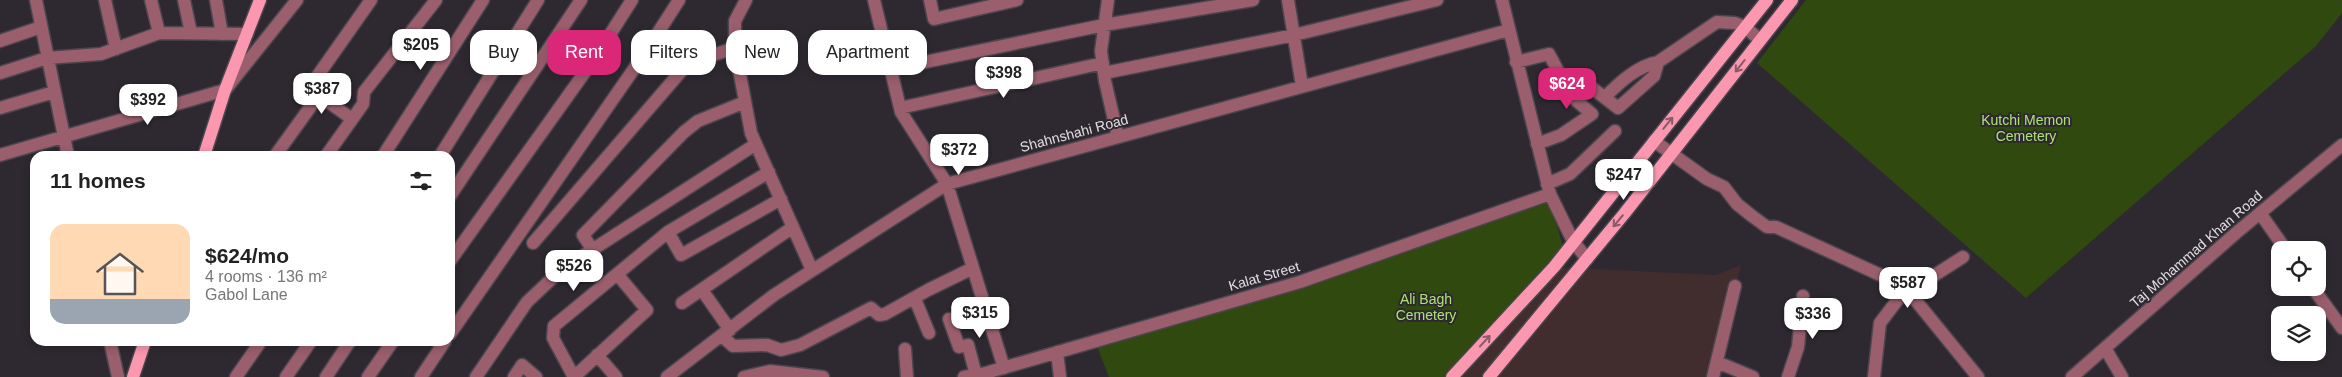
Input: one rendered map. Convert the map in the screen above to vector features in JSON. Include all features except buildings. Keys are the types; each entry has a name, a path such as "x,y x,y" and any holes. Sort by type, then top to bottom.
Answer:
{"main road":[{"path":"206,151 225,90 260,0"},
{"path":"1452,377 1554,267 1767,0"},
{"path":"1489,377 1671,154 1792,0"},
{"path":"133,377 143,346"}],"street":[{"path":"36,0 67,151"},
{"path":"104,0 116,49"},
{"path":"151,0 159,33"},
{"path":"184,0 190,33"},
{"path":"216,0 222,34"},
{"path":"0,155 63,135 225,90 297,0"},
{"path":"352,119 309,88 372,0"},
{"path":"330,151 363,104 364,92 436,0"},
{"path":"386,151 483,0"},
{"path":"443,151 538,0"},
{"path":"455,189 581,0"},
{"path":"455,254 595,58 632,0"},
{"path":"455,327 645,53 679,0"},
{"path":"735,30 735,21 746,0"},
{"path":"874,0 881,30"},
{"path":"930,0 934,19 1017,0"},
{"path":"1108,0 1101,51 1118,137"},
{"path":"927,62 1104,25 1253,0"},
{"path":"1288,0 1302,86"},
{"path":"900,108 1103,68 1294,35 1437,0"},
{"path":"1502,0 1548,189 1573,241 1586,259"},
{"path":"1605,98 1626,79 1648,64 1658,62 1716,22 1736,23 1745,27 1760,40"},
{"path":"0,41 41,27"},
{"name":"Shahnshahi Road","path":"667,377 774,294 947,184 1509,30"},
{"path":"0,73 47,58 101,54 159,33 247,34"},
{"path":"533,244 683,69 697,60 726,51"},
{"path":"1516,62 1549,54 1572,96 1592,114 1560,135 1537,144"},
{"path":"1566,86 1578,77 1618,108 1654,76 1658,62"},
{"path":"740,75 751,133 812,270"},
{"path":"892,75 900,108 947,184 1004,368"},
{"path":"0,108 54,92"},
{"path":"279,151 319,95"},
{"path":"592,249 583,235 684,132 698,121 745,102"},
{"name":"Kalat Street","path":"976,376 1300,282 1548,189 1570,174 1615,131"},
{"path":"1654,141 1706,179 1724,187 1737,204 1767,227 1776,228 1900,284 1908,291 1978,377"},
{"path":"476,377 527,302 561,270 756,144"},
{"name":"Taj Mohammad Khan Road","path":"2072,377 2260,213 2342,145"},
{"path":"616,274 647,310 574,377 553,338 554,326 616,274 668,232 769,172"},
{"path":"668,232 681,255 781,199"},
{"path":"2260,213 2280,241"},
{"path":"682,304 793,227"},
{"path":"1874,377 1880,323 1898,298 1963,258"},
{"path":"702,290 733,346 767,345 781,350 800,345 871,308 879,315 885,314 973,268"},
{"path":"1713,377 1736,286"},
{"path":"1788,377 1798,347 1804,296"},
{"path":"2319,296 2342,328"},
{"path":"915,299 929,333"},
{"path":"948,320 959,347 968,345 976,376"},
{"path":"111,346 118,377"},
{"path":"236,377 258,346"},
{"path":"286,377 308,346"},
{"path":"326,377 347,346"},
{"path":"368,377 390,346"},
{"path":"420,377 442,346"},
{"path":"2105,348 2122,377"},
{"path":"905,349 907,377"},
{"path":"1057,352 1060,377"},
{"path":"597,355 616,377"},
{"path":"1717,362 1753,377"},
{"path":"514,377 522,365 536,377"},
{"path":"744,377 770,371 823,377"}],"shaded area":[{"path":"1741,265 1713,377 1457,377 1554,267 1716,275"}],"green space":[{"name":"Kutchi Memon Cemetery","path":"1806,0 2342,0 2342,13 2316,46 2026,298 1757,63"},
{"name":"Ali Bagh Cemetery","path":"1549,195 1565,255 1457,377 1109,377 1095,341"}]}
